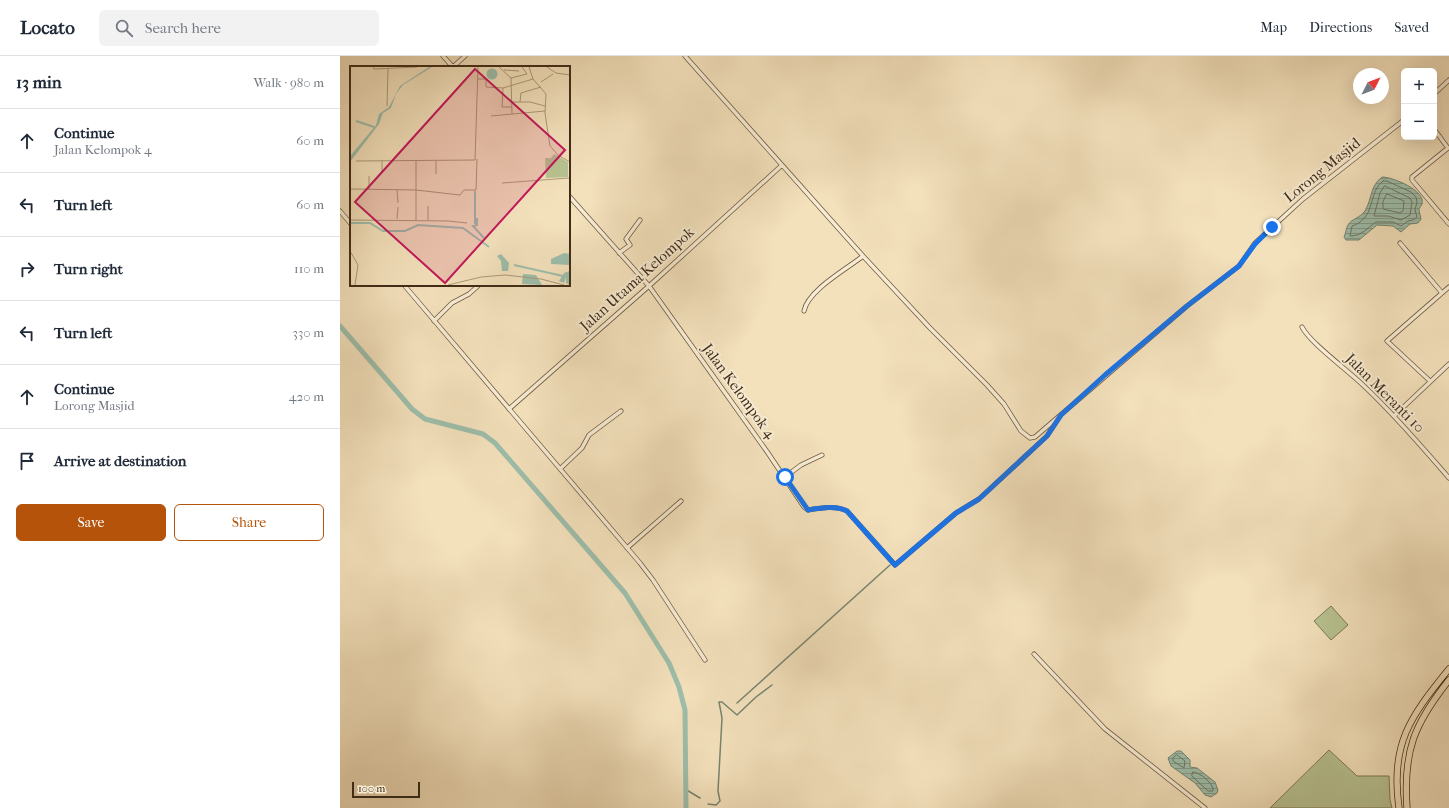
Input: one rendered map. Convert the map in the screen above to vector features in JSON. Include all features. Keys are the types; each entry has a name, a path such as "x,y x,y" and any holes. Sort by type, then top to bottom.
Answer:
{"main road":[{"path":"1399,808 1397,764 1409,723 1424,700 1449,669"},
{"path":"1407,808 1406,764 1412,741 1427,709 1449,680"}],"street":[{"path":"443,56 452,66"},
{"path":"454,66 465,56"},
{"path":"685,56 863,256 930,328 987,384 1004,404 1025,436 1030,438 1035,437 1061,415"},
{"path":"1437,91 1449,80"},
{"name":"Lorong Masjid","path":"1061,415 1187,306 1239,266 1255,244 1303,200 1401,122"},
{"path":"1437,133 1448,149 1412,177 1412,180 1449,224"},
{"name":"Jalan Utama Kelompok","path":"508,409 649,286 782,166"},
{"name":"Jalan Kelompok 4","path":"570,197 649,286 808,510 843,508 895,565 956,513 979,499 1047,436 1061,415"},
{"path":"340,211 350,223"},
{"path":"619,253 630,245 626,239 640,220"},
{"path":"1400,243 1442,293"},
{"path":"804,311 806,302 863,256"},
{"path":"405,286 653,580 705,660"},
{"path":"434,321 450,305 469,294 478,286"},
{"path":"1430,382 1387,341 1449,287"},
{"name":"Jalan Meranti 10","path":"1302,327 1305,333 1314,342 1360,381 1394,416 1449,478"},
{"path":"1394,416 1449,364"},
{"path":"560,469 582,448 589,435 621,411"},
{"path":"785,477 801,465 822,455"},
{"path":"627,548 681,501"},
{"path":"1034,654 1105,729 1206,808"}],"shaded area":[{"path":"1331,606 1348,625 1331,640 1314,621"},
{"path":"1329,750 1357,776 1389,776 1390,800 1392,808 1270,808"}],"water":[{"path":"1382,177 1393,179 1407,185 1419,194 1422,199 1422,204 1419,210 1421,219 1418,223 1410,224 1401,232 1393,226 1377,225 1359,240 1346,240 1344,237 1348,225 1365,211 1375,184"},
{"path":"1177,751 1181,751 1190,760 1190,767 1197,768 1215,782 1218,790 1217,793 1211,797 1205,795 1195,783 1171,766 1168,758"}],"waterway":[{"path":"340,326 412,409 425,419 483,434 495,443 625,593 669,663 679,687 685,710 686,808"},
{"path":"737,703 890,565"},
{"path":"708,804 716,805 720,801 718,791 722,718 719,702 722,702 737,715 756,697 772,685"},
{"path":"685,789 700,798"}],"route":[{"path":"785,477 804,507 808,510 820,508 843,508 892,564 897,564 942,524 956,513 979,499 1047,436 1061,415 1105,375 1187,306 1239,266 1254,248 1255,244 1272,227"}]}
